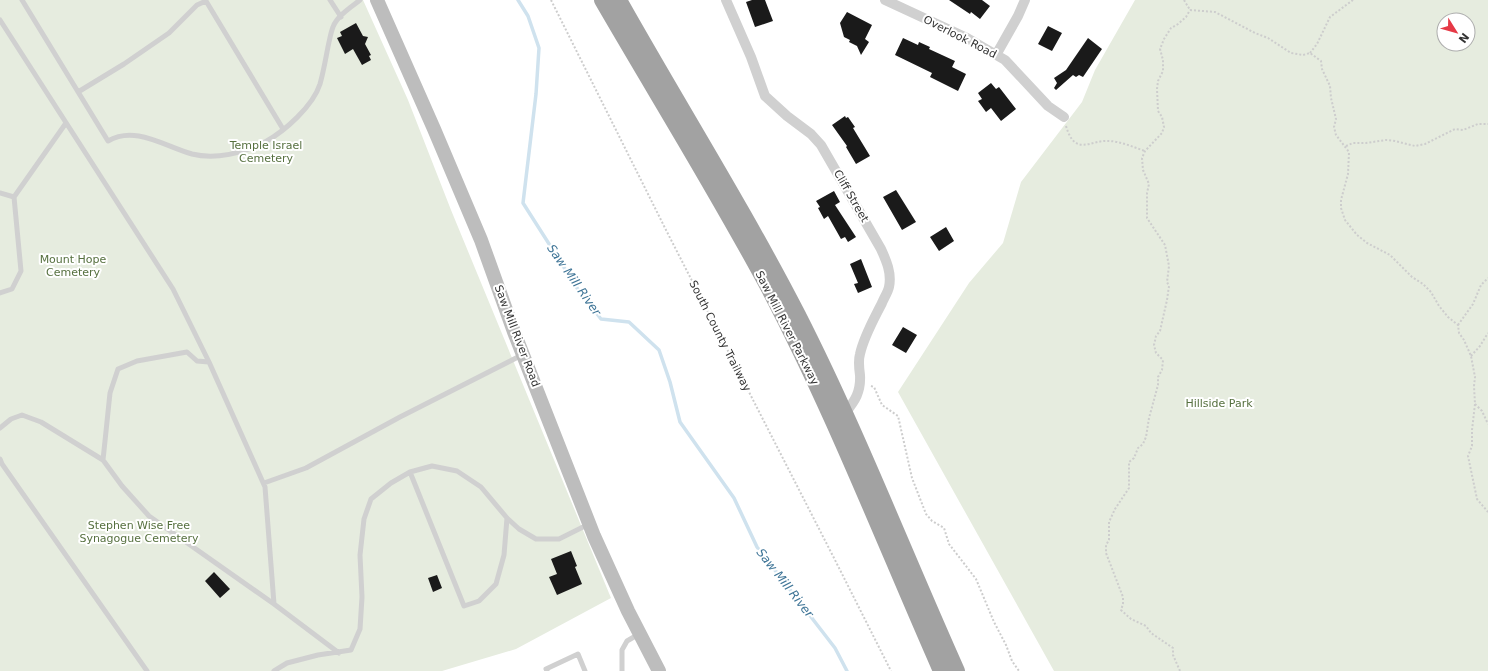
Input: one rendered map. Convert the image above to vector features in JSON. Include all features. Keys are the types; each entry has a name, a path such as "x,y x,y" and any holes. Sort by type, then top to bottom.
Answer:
{"highway":[{"name":"Saw Mill River Parkway","path":"602,0 747,248 787,324 841,439 941,671"},
{"name":"Saw Mill River Parkway","path":"619,0 759,241 799,316 845,413 957,671"}],"main road":[{"name":"Saw Mill River Road","path":"377,0 481,240 523,355 590,524 621,597 659,671"}],"street":[{"name":"Cliff Street","path":"726,0 765,96 821,144 881,249 887,263 890,278 889,288 869,329 860,354 859,393 855,401 845,413"},
{"name":"Overlook Road","path":"885,0 967,38 1005,60 1048,106 1064,117"},
{"path":"996,55 1018,16 1025,0"}],"lane":[{"path":"24,0 108,140 116,136 127,134 140,136 192,154 221,156 241,151 265,142 283,129 306,108 313,99 320,84 333,27 347,10 360,0"},
{"path":"330,0 341,17"},
{"path":"78,92 124,64 162,38 197,5 206,1 283,129"},
{"path":"0,20 173,289 209,362 264,483 274,604"},
{"path":"0,293 12,289 21,271 14,197 66,123"},
{"path":"0,193 14,197"},
{"path":"103,460 110,393 118,370 137,361 187,352 197,361 209,362"},
{"path":"264,483 306,468 523,355"},
{"path":"0,428 11,419 22,415 41,422 103,460 122,486 149,516 274,604 338,653"},
{"path":"0,459 147,671"},
{"path":"274,671 287,663 318,655 351,650 360,629 362,596 360,555 364,519 372,499 391,483 410,472 432,466 457,471 481,487 507,518 519,529 536,539 558,539 590,524"},
{"path":"410,472 464,606 479,601 496,584 504,555 507,518"},
{"path":"622,671 622,650 627,641 640,633"},
{"path":"546,671 546,669 578,654 585,671"}],"path":[{"name":"South County Trailway","path":"551,0 666,230 891,671"},
{"path":"1184,0 1190,10"},
{"path":"1190,10 1215,12 1255,33 1268,38 1292,53 1302,55 1310,53 1317,44 1330,17 1353,0"},
{"path":"1180,671 1173,656 1173,648 1151,632 1146,626 1131,619 1121,610 1123,597 1106,553 1106,544 1109,540 1109,522 1115,509 1129,488 1130,462 1134,458 1138,448 1143,444 1146,437 1149,418 1158,385 1158,377 1162,370 1164,360 1156,353 1154,345 1156,336 1160,331 1167,300 1169,266 1165,245 1147,218 1147,193 1149,184 1143,170 1142,158 1144,151 1162,133 1164,127 1162,117 1158,111 1158,81 1163,71 1163,60 1160,49 1171,28 1186,17 1190,10"},
{"path":"1310,53 1321,61 1322,69 1330,86 1336,119 1334,127 1336,135 1350,152 1346,183 1341,200 1341,208 1345,220 1357,235 1390,255 1412,277 1432,292 1439,306 1448,317 1458,325 1459,333 1471,356 1476,377 1474,386 1475,404 1472,446 1468,456 1477,498 1488,512"},
{"path":"1064,117 1071,138 1078,144 1084,146 1108,140 1144,151"},
{"path":"1346,146 1353,143 1386,140 1415,146 1425,144 1454,129 1463,130 1478,124 1488,124"},
{"path":"1458,325 1473,304 1481,285 1488,278"},
{"path":"1471,356 1480,346 1488,333"},
{"path":"860,382 874,387 882,405 898,416 908,454 912,478 926,514 932,521 944,528 949,544 976,579 1012,661 1019,671"},
{"path":"1475,404 1482,410 1488,424"}],"green space":[{"path":"0,0 363,0 408,100 451,210 611,598 516,649 442,671 0,671"},
{"name":"Hillside Park","path":"1135,0 1488,0 1488,671 1054,671 898,392 969,283 1003,243 1021,182 1082,102 1095,70"}],"building":[{"path":"752,0 765,0 773,21 755,27 746,2"},
{"path":"949,0 982,0 990,6 980,19 971,12 970,14"},
{"path":"847,12 872,25 865,39 869,42 861,55 857,46 849,42 850,40 844,37 840,23"},
{"path":"356,23 363,36 368,37 365,44 371,55 369,56 371,60 362,65 353,49 345,54 337,38 342,36 340,32"},
{"path":"1048,26 1062,33 1052,51 1038,44"},
{"path":"903,38 918,45 919,42 930,47 929,49 955,61 952,67 966,74 958,91 930,77 932,73 895,55"},
{"path":"1088,38 1102,49 1083,77 1079,75 1076,77 1073,75 1056,90 1054,88 1057,83 1054,78 1066,70"},
{"path":"991,83 996,89 999,87 1016,109 1001,121 991,108 986,112 978,101 982,99 978,93"},
{"path":"845,116 846,118 848,117 855,127 853,128 870,156 856,164 846,147 847,146 832,125"},
{"path":"896,190 916,222 902,230 883,197"},
{"path":"834,191 840,202 835,205 856,237 848,242 845,237 841,239 828,216 824,219 818,208 820,207 816,201"},
{"path":"946,227 954,241 939,251 930,237"},
{"path":"861,259 872,287 858,293 854,284 858,283 850,264"},
{"path":"903,327 917,335 906,353 892,345"},
{"path":"571,551 577,566 575,567 582,584 557,595 549,577 557,574 551,559"},
{"path":"214,572 230,589 220,598 205,581"},
{"path":"437,575 442,588 433,592 428,578"}],"waterway":[{"name":"Saw Mill River","path":"518,0 528,16 539,48 536,94 523,203 579,291 601,319 629,322 659,350 670,382 680,422 734,498 757,547 835,648 847,671"}],"park label":[{"name":"Temple Israel Cemetery","path":"266,151"},
{"name":"Mount Hope Cemetery","path":"73,265"},
{"name":"Stephen Wise Free Synagogue Cemetery","path":"139,531"}]}
